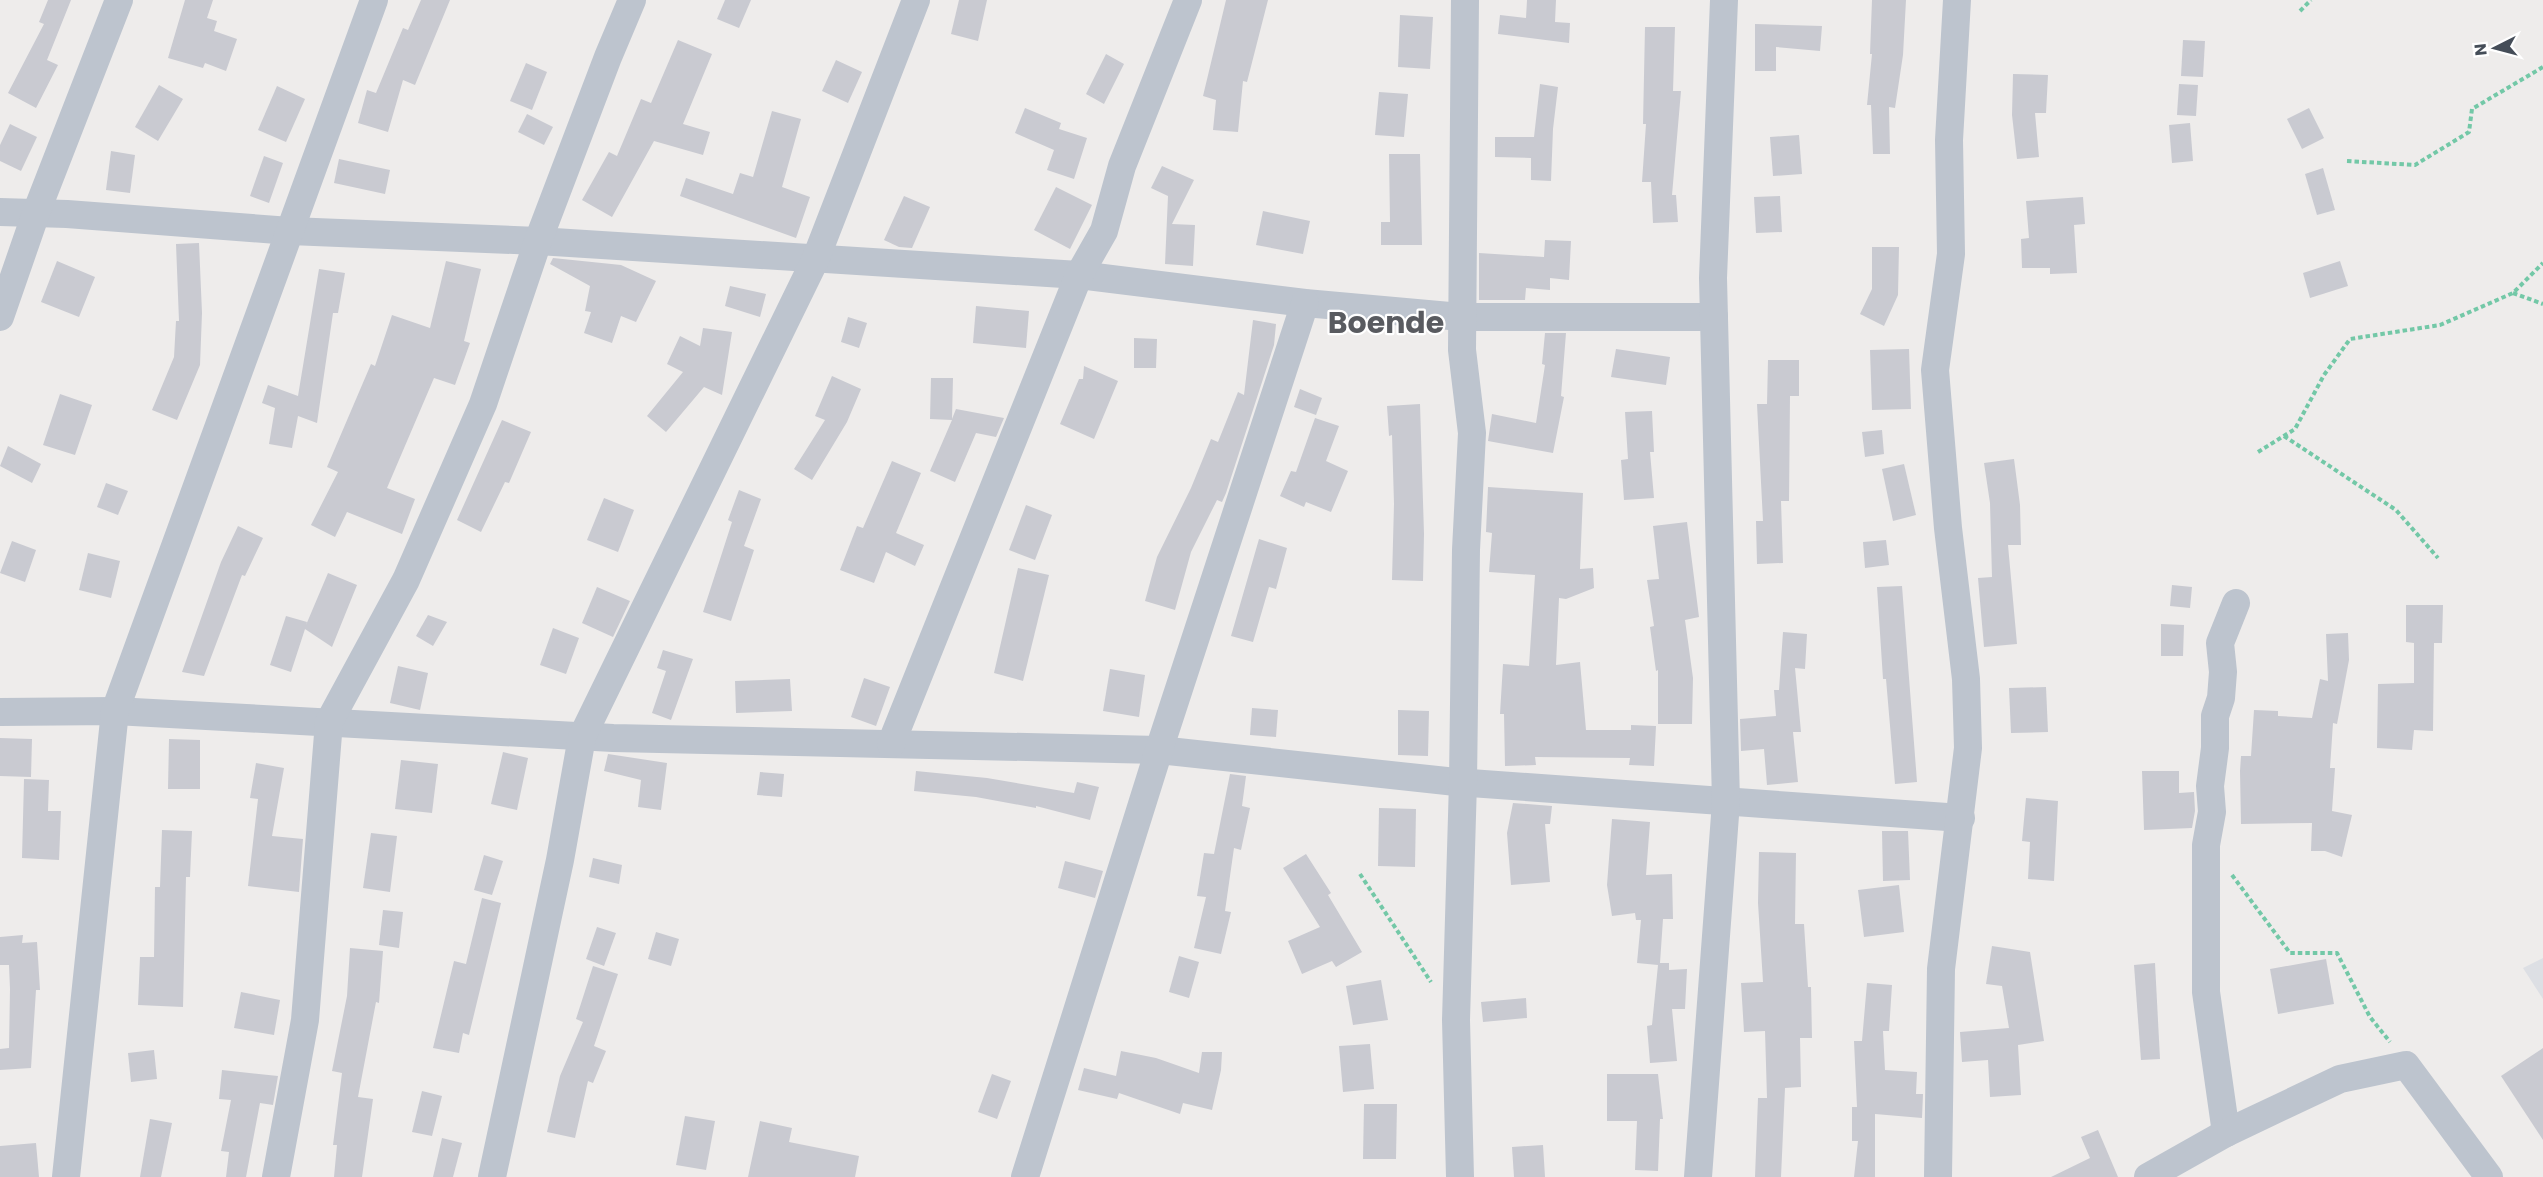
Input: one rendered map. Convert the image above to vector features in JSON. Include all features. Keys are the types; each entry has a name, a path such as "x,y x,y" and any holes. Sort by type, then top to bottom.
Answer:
{"street":[{"path":"0,317 36,213 118,0"},
{"path":"66,1177 116,711 374,0"},
{"path":"276,1177 305,1020 329,722 406,580 483,404 538,241 632,0"},
{"path":"492,1177 560,860 582,736 816,258 916,0"},
{"path":"891,744 1079,275 1104,231 1122,166 1188,0"},
{"path":"1460,1177 1456,1020 1463,782 1466,550 1472,433 1462,350 1461,318 1464,0"},
{"path":"1698,1177 1726,802 1713,278 1724,0"},
{"path":"1938,1177 1941,969 1968,748 1966,679 1948,528 1935,370 1951,254 1949,140 1957,0"},
{"path":"0,212 290,231 538,241 1079,275 1305,303 1461,318 1714,317"},
{"path":"1025,1177 1159,750 1305,303"},
{"path":"2226,1133 2206,992 2206,845 2212,812 2210,786 2215,748 2215,716 2221,698 2223,672 2220,643 2236,603"},
{"path":"0,712 116,711 582,736 1159,750 1463,782 1961,818"},
{"path":"2148,1177 2226,1133 2340,1079 2406,1065 2489,1177"}],"path":[{"path":"2300,11 2311,0"},
{"path":"2347,161 2415,165 2469,132 2472,109 2543,67"},
{"path":"2258,452 2295,429 2324,375 2350,339 2440,325 2513,292 2540,270 2543,263"},
{"path":"2513,292 2543,304"},
{"path":"2283,436 2396,510 2438,558"},
{"path":"2206,845 2251,898 2290,953 2337,952 2370,1017 2406,1065"},
{"path":"1360,874 1456,1020"}],"shaded area":[{"path":"2543,958 2543,999 2523,968"}],"building":[{"path":"48,0 71,0 47,60 58,65 36,108 8,93 44,24 39,22"},
{"path":"185,0 213,0 207,18 217,21 214,31 237,39 226,71 205,63 203,68 168,58"},
{"path":"421,0 450,0 415,85 403,80 388,132 358,123 367,90 376,93 403,28 408,30"},
{"path":"725,0 751,0 739,28 717,19"},
{"path":"959,0 987,0 978,41 951,34"},
{"path":"1226,0 1268,0 1247,82 1243,81 1238,132 1213,130 1216,100 1203,96"},
{"path":"1527,0 1556,0 1555,22 1570,23 1569,43 1498,34 1500,15 1526,18"},
{"path":"1872,0 1906,0 1903,55 1895,108 1889,107 1890,154 1873,154 1871,105 1867,105 1872,54 1870,54"},
{"path":"1400,15 1433,17 1430,69 1398,67"},
{"path":"1755,24 1822,26 1820,51 1776,47 1776,71 1755,71"},
{"path":"1645,27 1675,27 1673,91 1681,91 1672,195 1676,195 1678,222 1653,223 1651,182 1642,182 1646,124 1643,124"},
{"path":"678,40 712,54 683,124 710,132 703,155 654,141 612,217 582,200 609,152 617,156 641,99 651,103"},
{"path":"2183,40 2205,41 2203,77 2181,76"},
{"path":"1106,54 1124,64 1104,104 1086,94"},
{"path":"836,60 862,72 848,103 822,91"},
{"path":"526,63 547,72 532,110 510,101"},
{"path":"2013,74 2048,75 2046,113 2035,113 2039,157 2017,159 2012,115"},
{"path":"1540,84 1558,87 1553,129 1551,181 1531,180 1531,158 1495,157 1495,137 1534,137"},
{"path":"2179,84 2198,85 2196,116 2177,115"},
{"path":"159,85 183,99 158,141 135,127"},
{"path":"277,86 305,99 286,142 258,130"},
{"path":"1379,92 1408,94 1404,137 1375,135"},
{"path":"1025,108 1061,123 1059,129 1087,138 1074,179 1047,170 1054,150 1015,133"},
{"path":"2309,108 2324,138 2302,149 2287,119"},
{"path":"772,111 801,119 782,187 810,197 796,238 680,196 686,178 733,194 740,173 753,177"},
{"path":"527,114 553,127 544,145 518,132"},
{"path":"2190,123 2193,161 2172,163 2169,125"},
{"path":"10,124 37,137 21,171 0,161 0,145"},
{"path":"1799,135 1802,174 1773,176 1770,137"},
{"path":"111,151 135,155 130,193 106,190"},
{"path":"1389,154 1420,154 1422,245 1381,245 1381,222 1390,222"},
{"path":"264,156 283,163 269,203 250,196"},
{"path":"339,159 390,170 385,194 334,183"},
{"path":"1162,166 1194,180 1172,224 1195,225 1193,266 1165,264 1168,196 1151,188"},
{"path":"2323,168 2335,210 2317,215 2305,174"},
{"path":"1056,187 1092,205 1070,249 1034,230"},
{"path":"904,196 930,207 912,248 899,247 884,240"},
{"path":"1780,196 1782,232 1756,233 1754,197"},
{"path":"2083,197 2085,224 2074,225 2077,273 2050,274 2050,268 2022,268 2021,239 2029,238 2026,201"},
{"path":"1263,211 1310,221 1303,254 1256,245"},
{"path":"1545,240 1571,241 1569,280 1550,278 1550,290 1526,288 1525,300 1479,300 1479,253 1544,257"},
{"path":"199,243 202,313 200,365 177,420 152,410 174,357 176,321 179,321 176,244"},
{"path":"1872,247 1899,247 1898,295 1884,326 1860,314 1872,289"},
{"path":"553,258 621,265 656,281 636,322 621,316 612,343 584,333 591,312 585,311 590,286 550,264"},
{"path":"57,261 95,277 79,317 41,302"},
{"path":"446,261 481,269 464,341 470,343 455,385 434,378 387,488 415,499 402,534 347,512 335,537 311,525 338,472 327,467 371,364 375,366 392,315 430,328"},
{"path":"2340,261 2348,286 2310,298 2303,273"},
{"path":"319,269 345,273 338,313 333,313 317,423 298,416 292,448 269,444 275,408 262,403 268,385 298,396"},
{"path":"730,286 766,294 760,317 725,306"},
{"path":"976,306 1029,311 1026,348 973,343"},
{"path":"848,317 867,323 859,348 841,342"},
{"path":"1253,320 1276,324 1274,345 1226,493 1222,502 1217,500 1191,552 1175,610 1145,601 1157,557 1191,488 1211,439 1218,442 1238,392 1244,395"},
{"path":"703,328 732,332 722,395 704,387 666,432 647,416 683,372 667,364 680,336 700,346"},
{"path":"1545,333 1566,333 1561,396 1564,397 1553,453 1488,441 1492,414 1536,423 1545,365 1542,364"},
{"path":"1134,338 1157,339 1156,368 1134,368"},
{"path":"1616,349 1670,357 1666,385 1611,377"},
{"path":"1909,349 1911,409 1872,410 1870,350"},
{"path":"1768,360 1799,360 1799,396 1790,396 1789,501 1781,501 1783,563 1757,564 1756,521 1763,521 1757,404 1767,404"},
{"path":"1084,366 1118,381 1094,439 1060,424 1079,379 1083,379"},
{"path":"832,376 861,389 847,422 812,480 794,469 825,420 815,416"},
{"path":"931,378 953,378 952,419 956,409 1004,418 996,437 976,433 955,482 930,471 952,420 930,419"},
{"path":"1300,389 1322,398 1316,415 1294,407"},
{"path":"60,394 92,405 75,455 43,445"},
{"path":"1420,404 1423,581 1392,580 1394,504 1392,435 1389,436 1387,406"},
{"path":"1652,411 1654,452 1650,452 1654,498 1624,500 1621,460 1628,459 1625,412"},
{"path":"1315,418 1339,426 1326,461 1348,471 1331,512 1306,502 1304,507 1280,496 1291,471 1296,472"},
{"path":"502,420 531,432 509,483 505,482 481,532 457,520"},
{"path":"1882,430 1884,454 1865,457 1862,432"},
{"path":"8,446 41,464 32,483 0,466"},
{"path":"2014,459 2020,505 2021,545 2008,545 2017,644 1984,647 1978,578 1992,577 1990,503 1984,463"},
{"path":"892,461 921,473 896,533 924,545 915,566 886,552 874,583 840,570 857,526 863,528"},
{"path":"1904,464 1916,515 1893,521 1882,469"},
{"path":"106,483 128,491 118,515 97,507"},
{"path":"1488,487 1583,493 1580,569 1593,568 1594,588 1566,599 1559,598 1556,665 1580,662 1586,730 1631,730 1631,725 1656,726 1654,766 1629,765 1630,758 1535,757 1536,765 1505,766 1504,714 1500,714 1503,664 1529,666 1535,575 1489,572 1492,533 1486,532"},
{"path":"739,490 761,499 744,546 754,550 731,621 703,612 732,522 728,520"},
{"path":"604,498 634,510 618,552 587,540"},
{"path":"1026,505 1052,515 1035,560 1009,550"},
{"path":"1687,522 1699,617 1685,620 1693,678 1692,724 1658,724 1658,670 1656,671 1650,627 1654,626 1647,580 1659,579 1653,526"},
{"path":"238,526 263,538 245,576 242,575 204,676 182,672 221,562"},
{"path":"1259,539 1287,548 1276,589 1269,587 1253,642 1231,636"},
{"path":"1886,540 1889,565 1865,568 1863,542"},
{"path":"12,541 36,550 25,582 0,573"},
{"path":"88,553 120,561 111,598 79,590"},
{"path":"1018,568 1049,575 1023,681 994,673"},
{"path":"328,573 357,585 332,647 305,629 291,672 270,665 286,616 307,622 306,625"},
{"path":"2172,585 2192,587 2190,608 2170,606"},
{"path":"1902,586 1917,782 1895,784 1886,679 1883,679 1877,587"},
{"path":"597,587 630,601 613,637 582,623"},
{"path":"2406,605 2443,605 2442,643 2434,643 2433,731 2414,730 2412,750 2377,748 2378,684 2414,683 2414,643 2406,642"},
{"path":"428,615 447,622 433,646 416,636"},
{"path":"2161,624 2184,625 2183,656 2161,656"},
{"path":"553,628 579,638 566,674 540,665"},
{"path":"1783,632 1807,634 1805,669 1795,668 1801,732 1793,732 1798,782 1767,785 1764,749 1741,751 1740,719 1776,716 1774,690 1779,690"},
{"path":"2348,633 2349,660 2337,724 2333,723 2330,768 2335,768 2332,811 2352,815 2342,857 2325,851 2311,851 2312,823 2241,824 2240,771 2241,756 2251,756 2254,710 2278,711 2278,716 2312,718 2320,679 2328,681 2326,634"},
{"path":"663,650 693,659 671,720 652,713 666,671 657,668"},
{"path":"398,666 428,673 420,710 390,703"},
{"path":"1110,669 1145,675 1139,717 1103,711"},
{"path":"864,678 890,687 876,726 851,717"},
{"path":"790,679 792,711 736,713 735,681"},
{"path":"2046,687 2048,732 2011,733 2009,688"},
{"path":"1252,708 1278,710 1276,737 1250,735"},
{"path":"1398,710 1429,711 1428,756 1398,755"},
{"path":"0,738 32,739 31,777 0,776"},
{"path":"169,739 200,740 200,789 168,789"},
{"path":"503,752 528,758 517,810 491,804"},
{"path":"608,754 667,763 661,810 638,807 641,780 604,771"},
{"path":"401,760 438,764 432,813 395,809"},
{"path":"256,763 284,768 272,836 303,839 299,892 248,886 258,799 250,798"},
{"path":"916,771 987,778 1074,793 1077,782 1099,787 1090,820 1036,806 1036,808 976,797 914,791"},
{"path":"2142,771 2179,771 2179,793 2194,792 2195,811 2192,828 2144,830"},
{"path":"760,772 784,774 782,797 757,795"},
{"path":"1230,774 1246,776 1242,806 1250,808 1241,850 1234,848 1225,911 1231,912 1221,954 1194,948 1206,897 1197,896 1204,853 1214,854"},
{"path":"24,779 49,780 48,811 61,811 59,860 22,858"},
{"path":"2026,798 2058,801 2054,881 2028,879 2030,842 2022,841"},
{"path":"1513,803 1552,806 1550,824 1545,824 1550,882 1511,885 1507,833"},
{"path":"1379,808 1416,809 1415,867 1378,866"},
{"path":"1612,819 1650,822 1646,875 1672,874 1673,919 1663,919 1660,963 1669,963 1669,970 1687,969 1685,1009 1672,1009 1677,1061 1650,1063 1647,1026 1652,1025 1658,965 1637,963 1641,920 1636,920 1635,913 1612,916 1607,885"},
{"path":"162,830 192,831 190,877 186,877 183,1007 138,1005 140,957 154,957 155,887 160,887"},
{"path":"1882,831 1908,831 1910,880 1883,881"},
{"path":"371,833 397,836 390,892 363,888"},
{"path":"1759,852 1796,853 1795,924 1804,924 1808,987 1811,987 1812,1038 1800,1038 1801,1087 1785,1088 1781,1177 1755,1177 1758,1098 1767,1098 1765,1031 1744,1032 1741,983 1763,982 1758,903"},
{"path":"1306,854 1331,893 1328,895 1362,952 1336,967 1332,961 1302,974 1288,941 1320,927 1283,868"},
{"path":"484,855 503,861 492,895 474,890"},
{"path":"593,858 622,865 619,884 589,877"},
{"path":"1065,861 1103,871 1095,898 1058,888"},
{"path":"1899,885 1904,932 1864,937 1858,890"},
{"path":"482,898 501,903 469,1035 463,1033 459,1053 433,1048 454,961 466,964"},
{"path":"383,910 403,912 399,948 379,945"},
{"path":"597,927 616,933 604,966 586,959"},
{"path":"656,932 679,939 671,966 648,959"},
{"path":"23,935 22,943 37,942 40,990 36,990 31,1068 0,1070 0,1049 9,1048 10,989 9,965 0,965 0,937"},
{"path":"1992,946 2030,952 2044,1041 2018,1045 2021,1095 1990,1097 1988,1060 1962,1062 1960,1032 2009,1028 2002,986 1986,984"},
{"path":"350,948 383,951 379,1003 376,1002 358,1097 373,1099 362,1177 334,1177 337,1145 333,1145 342,1073 332,1071 347,996"},
{"path":"1179,956 1199,962 1189,998 1169,992"},
{"path":"2326,959 2334,1004 2278,1014 2270,969"},
{"path":"2155,963 2160,1059 2141,1060 2134,965"},
{"path":"593,966 618,974 594,1046 606,1051 593,1083 588,1081 575,1138 547,1132 560,1076 583,1022 576,1019"},
{"path":"1381,980 1388,1020 1353,1025 1346,986"},
{"path":"1867,983 1892,985 1889,1031 1883,1031 1885,1070 1917,1072 1916,1094 1923,1094 1922,1118 1875,1114 1875,1177 1854,1177 1858,1141 1852,1141 1852,1107 1857,1107 1854,1041 1862,1041"},
{"path":"241,992 280,1000 274,1035 234,1028"},
{"path":"1526,998 1527,1018 1483,1022 1481,1002"},
{"path":"1370,1044 1374,1089 1343,1092 1339,1046"},
{"path":"2543,1048 2543,1140 2501,1076"},
{"path":"154,1050 157,1079 131,1082 128,1053"},
{"path":"1121,1051 1156,1058 1199,1073 1202,1052 1222,1052 1221,1070 1212,1110 1183,1103 1180,1114 1119,1093 1117,1099 1078,1090 1084,1068 1116,1076"},
{"path":"222,1070 278,1076 273,1105 260,1103 246,1177 226,1177 229,1152 221,1151 231,1100 219,1099"},
{"path":"992,1074 1011,1081 997,1119 978,1112"},
{"path":"1607,1074 1658,1074 1663,1119 1660,1119 1658,1171 1635,1170 1637,1121 1607,1121"},
{"path":"422,1091 442,1096 432,1136 412,1132"},
{"path":"1364,1104 1397,1104 1396,1159 1363,1159"},
{"path":"685,1116 715,1121 706,1170 676,1165"},
{"path":"150,1119 172,1123 161,1177 140,1177"},
{"path":"760,1121 792,1128 789,1142 859,1156 855,1177 748,1177"},
{"path":"2098,1130 2118,1177 2051,1177 2090,1158 2081,1137"},
{"path":"442,1138 462,1143 453,1177 433,1177"},
{"path":"36,1143 39,1177 0,1177 0,1146"},
{"path":"1543,1145 1545,1177 1514,1177 1512,1147"}],"district":[{"name":"Boende","path":"1386,322"}]}
